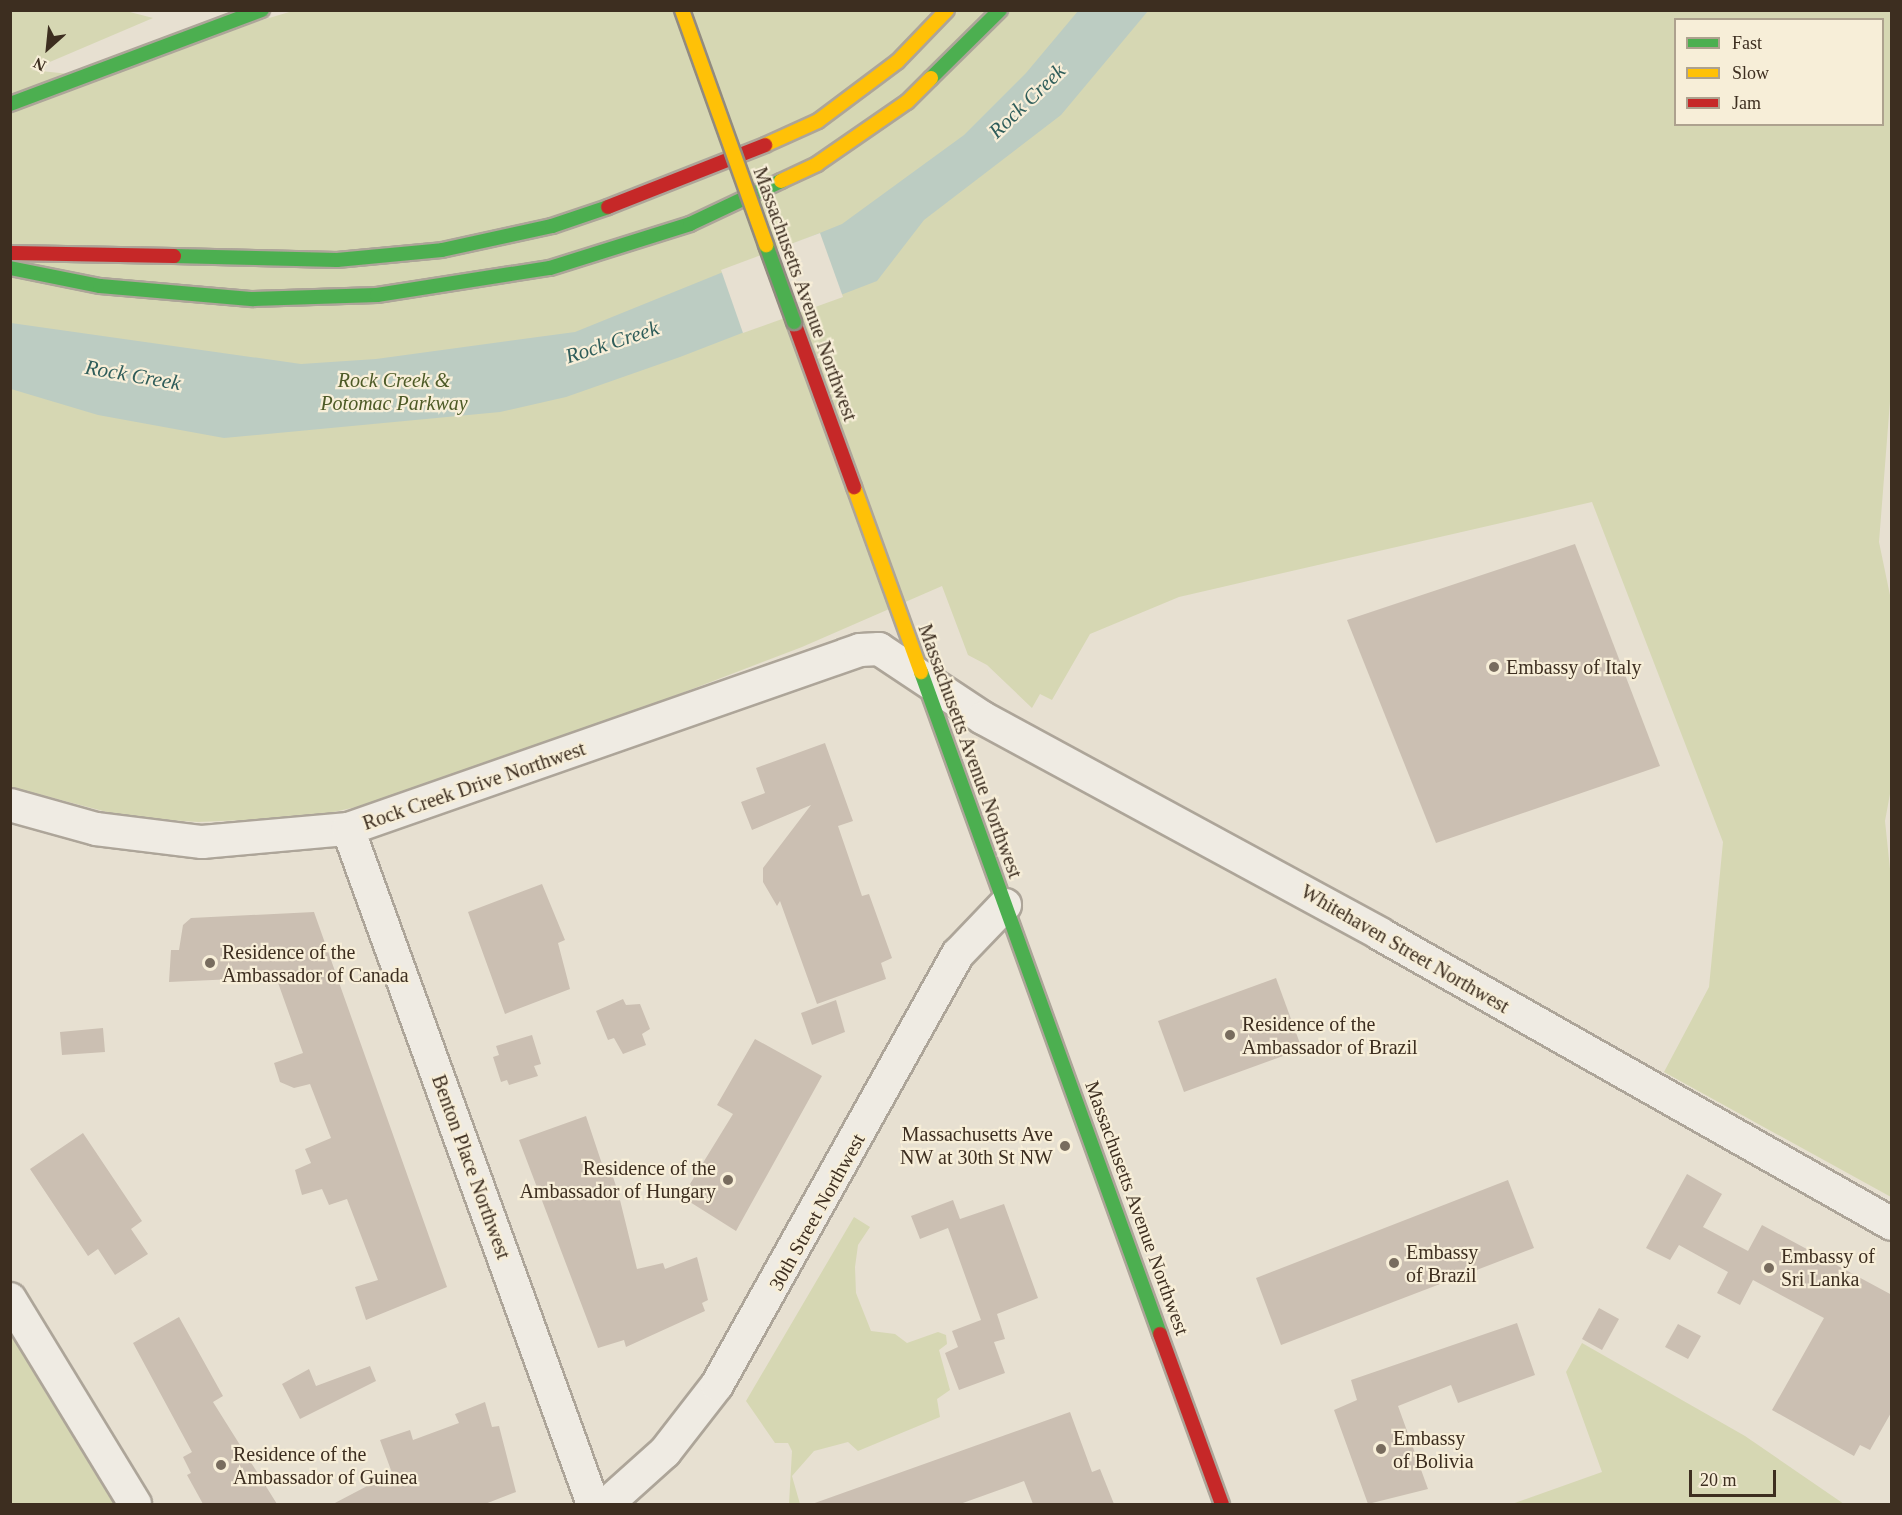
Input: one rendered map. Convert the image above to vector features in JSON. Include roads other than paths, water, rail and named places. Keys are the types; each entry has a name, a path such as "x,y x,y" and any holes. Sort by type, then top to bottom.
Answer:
{"main road":[{"path":"10,104 262,10"},
{"name":"Massachusetts Avenue Northwest","path":"682,10 1222,1504"},
{"path":"10,253 337,260 442,250 552,226 679,183 818,121 897,62 947,10"},
{"path":"10,268 100,286 253,299 377,295 550,268 690,224 818,164 908,102 1000,10"}],"street":[{"name":"Rock Creek Drive Northwest","path":"10,805 96,830 202,842 348,829 860,650 879,649 920,673"},
{"name":"Whitehaven Street Northwest","path":"920,673 983,718 1370,928 1892,1224"},
{"name":"Benton Place Northwest","path":"348,829 593,1504"},
{"name":"30th Street Northwest","path":"607,1504 664,1452 723,1376 958,954 1005,905"},
{"path":"10,1299 135,1504"}],"water":[{"name":"Rock Creek","path":"1078,11 1148,11 1061,115 924,220 877,281 680,357 566,397 500,412 224,438 98,415 11,389 11,323 301,364 376,359 575,332 842,224 964,135 1026,73"}],"place":[{"name":"Embassy of Italy","path":"1494,667"},
{"name":"Residence of the Ambassador of Canada","path":"210,963"},
{"name":"Residence of the Ambassador of Brazil","path":"1230,1035"},
{"name":"Massachusetts Ave NW at 30th St NW","path":"1065,1146"},
{"name":"Residence of the Ambassador of Hungary","path":"728,1180"},
{"name":"Embassy of Brazil","path":"1394,1263"},
{"name":"Embassy of Sri Lanka","path":"1769,1268"},
{"name":"Embassy of Bolivia","path":"1381,1449"},
{"name":"Residence of the Ambassador of Guinea","path":"221,1465"}],"park label":[{"name":"Rock Creek & Potomac Parkway","path":"394,392"}]}
